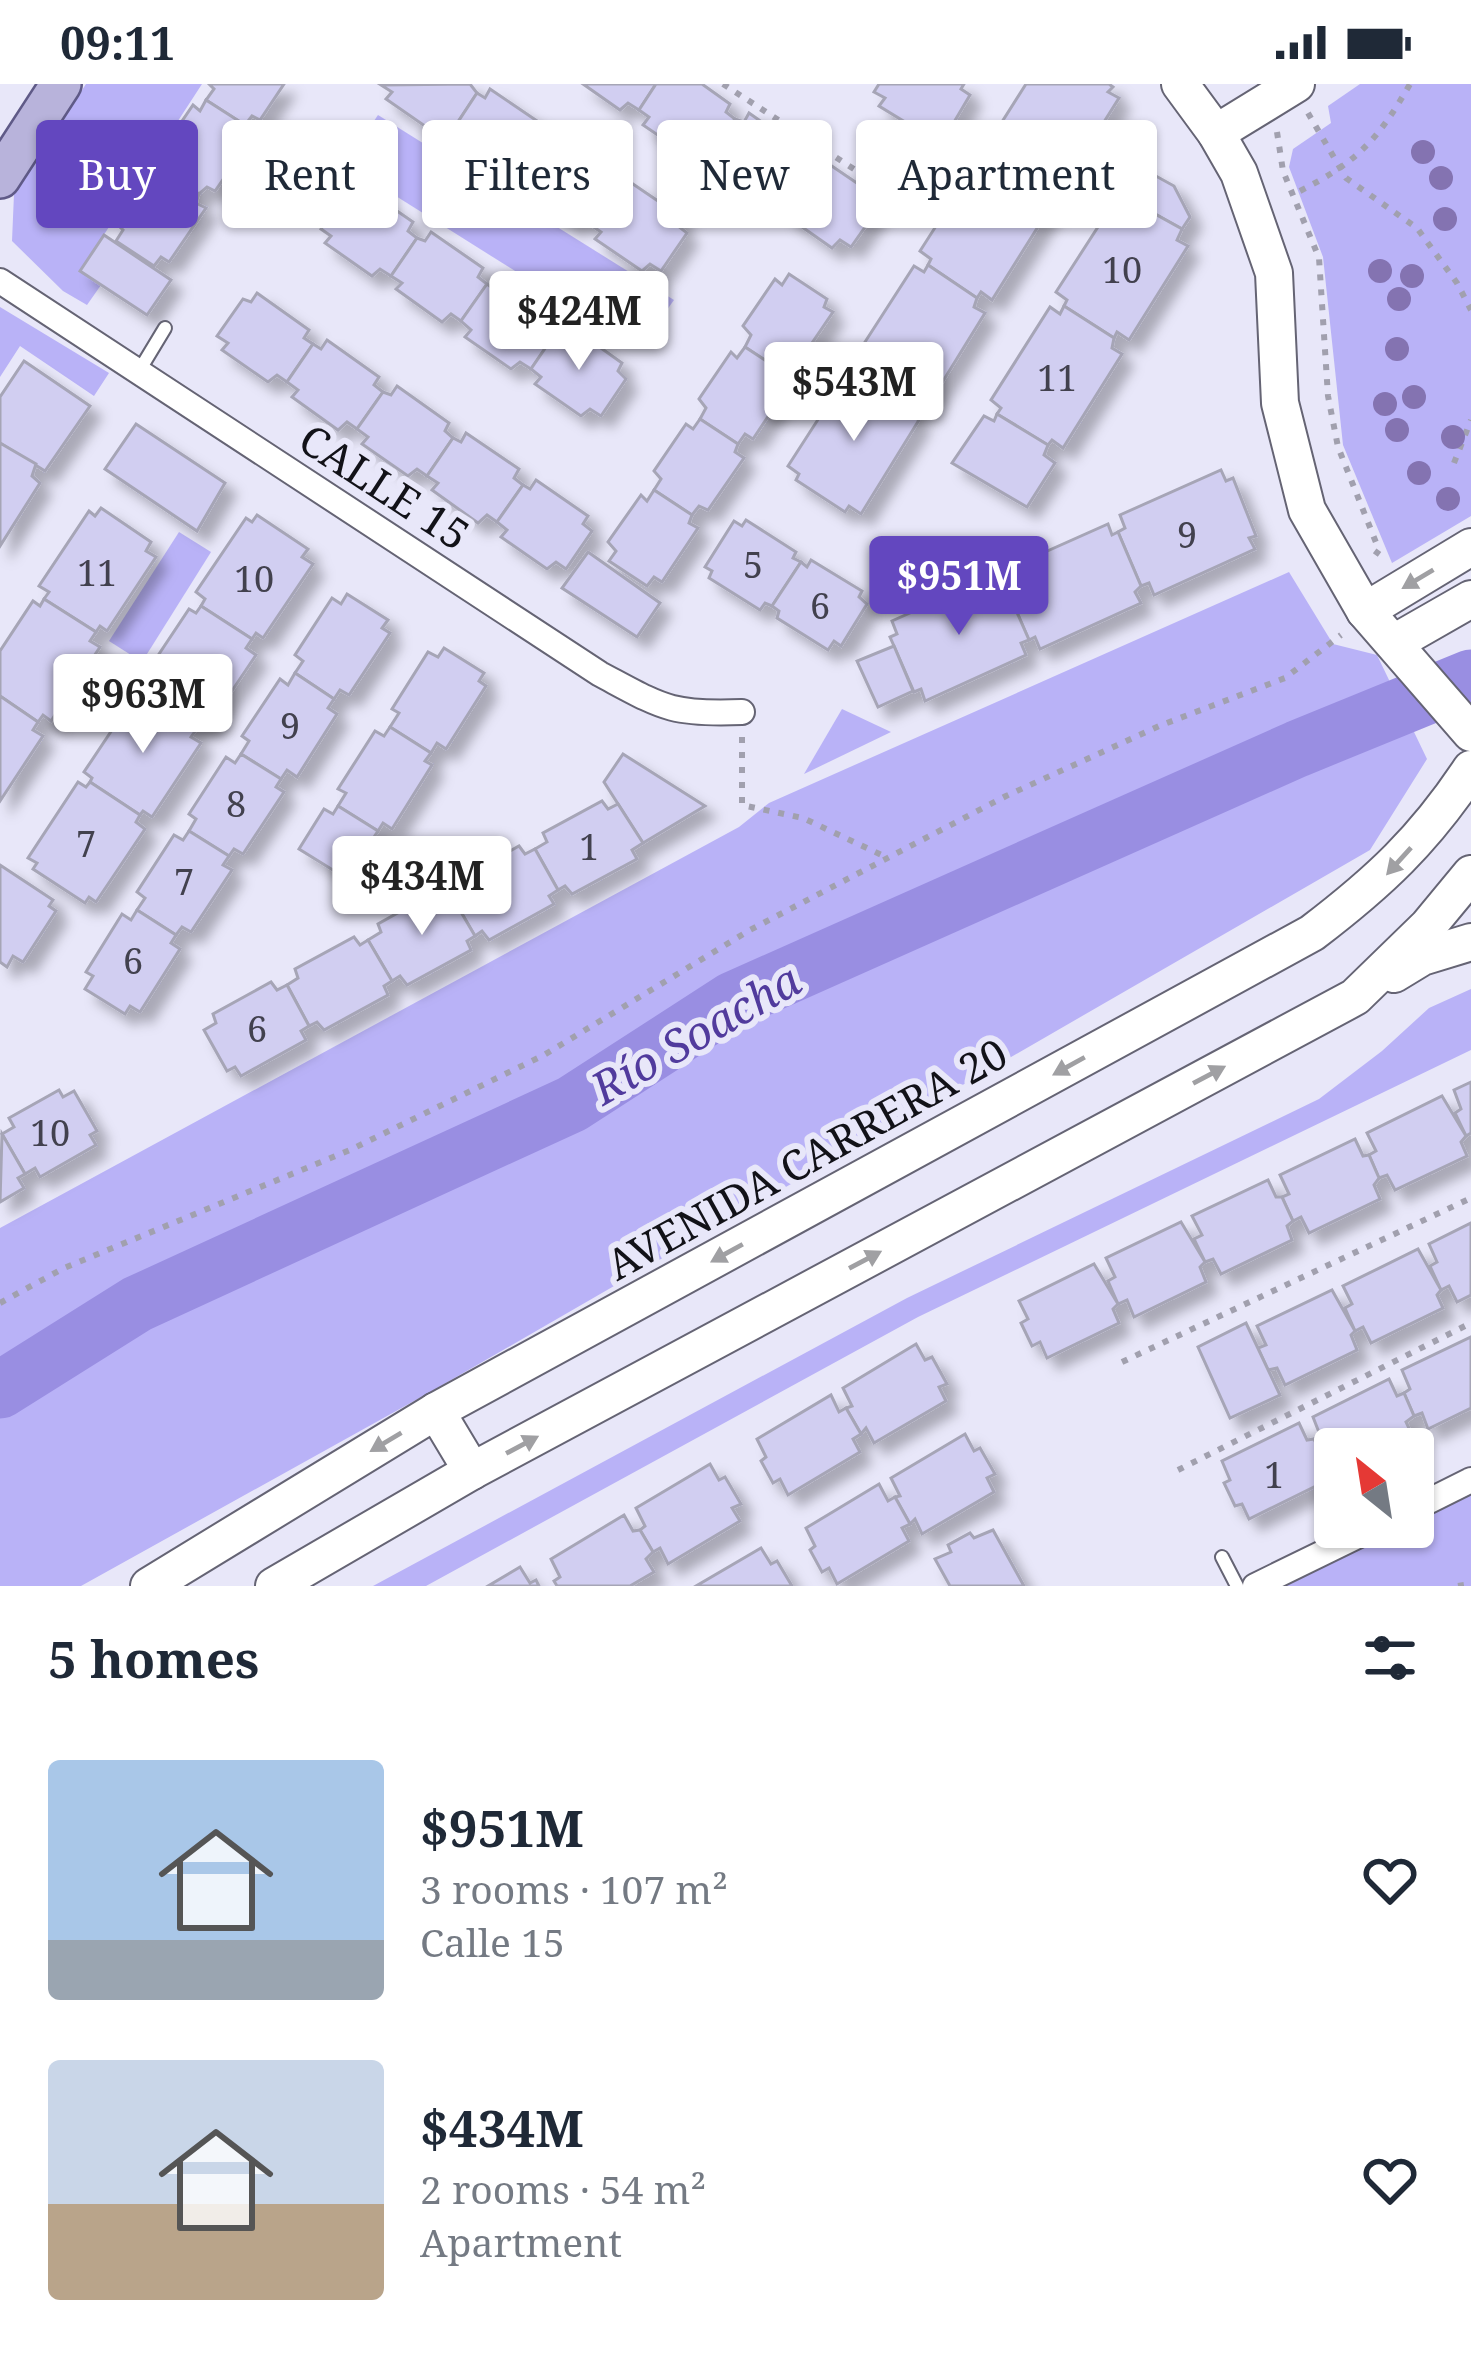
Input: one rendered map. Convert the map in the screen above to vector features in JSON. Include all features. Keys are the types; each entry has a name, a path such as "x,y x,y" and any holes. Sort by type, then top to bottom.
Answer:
{"main road":[{"path":"0,178 61,84"}],"street":[{"path":"1180,84 1239,173 1274,273 1280,404 1307,510 1355,596 1471,734"},
{"path":"1216,133 1284,91"},
{"name":"CALLE 15","path":"0,280 600,674 669,710 742,712"},
{"path":"1355,596 1471,547"},
{"path":"1404,655 1471,599"},
{"name":"AVENIDA CARRERA 20","path":"149,1586 436,1411 1312,933 1384,877 1442,813 1471,770"},
{"path":"1354,997 1429,926 1471,874"},
{"path":"274,1586 472,1471 1422,957 1471,943"},
{"path":"436,1411 472,1471"},
{"path":"1434,1498 1471,1480"},
{"path":"1255,1586 1333,1548"}],"lane":[{"path":"139,371 165,328"},
{"path":"1222,1557 1237,1586"}],"path":[{"path":"723,84 856,170"},
{"path":"1300,191 1340,171 1365,149 1410,84"},
{"path":"1284,91 1340,171 1417,228 1471,310"},
{"path":"0,1303 64,1268 350,1150 544,1055 750,930 1006,796 1159,726 1286,678 1333,644 1365,569 1379,550 1338,447 1328,396 1319,258 1283,171 1276,126 1284,91"},
{"path":"1454,463 1471,420"},
{"path":"742,712 742,805 802,818 888,858"},
{"path":"1122,1362 1471,1198"},
{"path":"1178,1471 1471,1322"},
{"path":"1458,1586 1471,1584"}],"shaded area":[{"path":"86,84 202,84 179,120 62,120"},
{"path":"1360,84 1471,84 1471,516 1392,563 1343,445 1323,257 1289,167 1293,149 1331,123 1328,106"},
{"path":"398,128 422,142 422,212 398,197"},
{"path":"36,160 36,228 108,228 81,270 101,285 87,305 63,291 12,241 14,194"},
{"path":"447,228 559,228 674,300 639,349"},
{"path":"0,307 109,373 94,396 20,346 0,377"},
{"path":"179,532 211,552 142,662 109,641"},
{"path":"1289,572 1333,644 1377,655 1427,759 1370,850 432,1391 81,1586 0,1586 0,1228 739,827 769,803"},
{"path":"842,709 891,732 804,774"},
{"path":"1471,989 1471,1050 918,1317 426,1586 373,1586 907,1298 1319,1099 1429,1008"},
{"path":"1471,1476 1471,1586 1265,1586 1336,1548 1434,1548 1434,1496"}],"building":[{"path":"209,84 284,84 260,120 252,116 237,120 206,100 214,89"},
{"path":"470,84 477,93 459,120 422,120 422,124 386,99 392,92 381,85"},
{"path":"583,84 656,84 639,110 628,103 620,110"},
{"path":"656,84 702,84 730,104 726,112 735,119 657,120 657,135 643,125 649,117 639,110"},
{"path":"879,84 964,84 961,89 970,95 955,120 902,120 879,106 885,98 874,92"},
{"path":"1026,84 1109,84 1113,87 1108,92 1119,98 1105,120 1003,120"},
{"path":"490,89 536,120 459,120 477,93 485,98"},
{"path":"206,100 237,120 222,120 222,181 215,191 207,187 199,194 198,120 183,120 193,105 200,111"},
{"path":"832,166 856,182 856,228 864,228 851,247 840,240 832,248 804,228 832,228"},
{"path":"1157,177 1174,186 1190,217 1182,229 1157,215"},
{"path":"633,184 657,200 657,228 681,228 687,233 661,271 650,264 642,271 595,239 601,232 595,228 633,228"},
{"path":"398,212 413,222 408,231 417,238 391,276 380,269 372,276 325,243 331,236 321,229 398,228"},
{"path":"1157,215 1182,229 1177,240 1188,246 1129,340 1117,332 1114,338 1064,306 1067,300 1056,292 1097,228 1157,228"},
{"path":"192,228 169,262 161,257 154,266 116,241 123,230"},
{"path":"935,228 1037,228 992,300 981,292 977,298 928,265 931,259 920,251"},
{"path":"431,232 483,268 478,277 487,284 461,321 451,314 442,322 396,289 402,283 391,276 417,238 425,241"},
{"path":"104,235 171,280 147,315 80,271"},
{"path":"928,265 977,298 974,307 985,313 927,407 916,399 913,409 861,374 865,367 854,359 914,266 924,272"},
{"path":"789,274 827,299 824,307 833,312 797,365 789,361 783,372 745,347 751,335 743,326 775,279 782,285"},
{"path":"500,279 552,316 548,324 557,331 531,369 520,362 511,369 465,337 471,330 461,321 487,284 494,289"},
{"path":"257,293 309,330 304,338 313,344 287,382 277,375 268,382 222,350 228,343 217,336 243,299 251,302"},
{"path":"1064,306 1114,338 1112,348 1122,354 1063,448 1052,440 1048,445 997,414 1001,408 991,400 1050,307 1060,314"},
{"path":"570,326 622,363 618,371 626,379 601,416 590,409 581,416 535,384 541,377 531,369 557,331 564,336"},
{"path":"327,340 379,377 374,385 383,392 357,429 347,422 338,430 292,397 298,390 287,382 313,344 321,349"},
{"path":"745,347 783,372 779,380 789,385 753,439 745,434 738,444 700,419 706,408 699,399 731,352 737,358"},
{"path":"24,361 90,406 45,471 0,443 0,397"},
{"path":"848,373 858,380 861,374 913,409 909,414 919,420 861,514 849,506 845,512 796,480 799,474 788,466"},
{"path":"397,386 449,423 445,431 453,438 427,476 417,469 408,476 362,444 368,437 357,429 383,392 391,395"},
{"path":"997,414 1048,445 1044,455 1055,463 1027,507 952,463 984,416 994,421"},
{"path":"700,419 738,444 735,452 744,458 708,510 699,506 692,515 654,490 661,479 654,471 686,424 693,429"},
{"path":"136,424 225,483 197,531 105,469"},
{"path":"466,433 519,469 514,478 523,485 497,522 487,515 478,523 432,490 438,483 427,476 453,438 461,442"},
{"path":"0,443 36,464 32,476 40,483 0,546"},
{"path":"1221,470 1226,481 1233,478 1256,536 1249,538 1255,549 1154,595 1149,583 1141,586 1118,532 1125,528 1120,515"},
{"path":"536,480 588,516 583,524 592,531 566,569 556,562 547,569 501,537 507,530 497,522 523,485 530,489"},
{"path":"654,490 692,515 689,523 698,528 662,582 654,577 647,586 609,561 616,551 608,542 641,495 647,501"},
{"path":"101,508 151,542 146,551 156,557 107,631 100,626 96,632 44,599 49,592 39,586 89,511 95,516"},
{"path":"257,515 308,549 302,557 313,564 263,638 256,633 252,639 201,606 205,599 196,592 246,518 252,522"},
{"path":"746,520 796,552 793,558 801,562 772,606 765,603 760,610 709,578 712,571 705,567 734,521 742,526"},
{"path":"1108,524 1112,535 1118,532 1141,586 1135,592 1141,603 1040,649 1035,637 1029,640 1005,585 1011,582 1007,569"},
{"path":"588,552 660,603 637,637 562,588"},
{"path":"811,560 862,591 859,597 867,604 841,646 834,641 828,650 777,618 779,611 772,606 801,562 807,567"},
{"path":"993,576 997,587 1005,585 1029,640 1021,643 1026,655 925,701 921,689 914,692 890,637 897,634 892,621"},
{"path":"347,594 388,620 382,628 390,633 349,695 340,690 334,699 295,673 303,661 295,655 332,598 341,604"},
{"path":"44,599 96,632 90,641 100,647 51,721 43,715 38,722 0,696 0,651 33,601 40,606"},
{"path":"201,606 252,639 246,648 256,655 207,728 200,724 196,730 145,696 149,691 139,684 189,609 196,613"},
{"path":"894,646 913,691 878,707 857,661"},
{"path":"444,648 484,673 479,681 486,686 446,749 437,743 431,753 390,727 399,713 392,709 428,652 438,657"},
{"path":"295,673 334,699 328,708 337,714 297,777 287,770 281,779 241,754 249,741 242,736 280,679 288,685"},
{"path":"0,696 38,722 33,730 43,736 0,801"},
{"path":"145,696 196,730 191,737 201,743 152,817 143,811 140,815 90,782 92,778 84,772 134,697 141,702"},
{"path":"390,727 431,753 425,761 432,765 392,829 383,823 378,831 338,806 346,793 338,789 375,731 384,736"},
{"path":"241,754 281,779 276,787 284,792 243,854 234,849 229,856 189,831 196,819 189,814 226,757 235,763"},
{"path":"623,754 705,806 643,843 604,782"},
{"path":"78,782 86,787 90,782 140,815 136,822 145,829 96,902 89,897 85,903 33,869 37,863 28,858"},
{"path":"602,801 608,809 618,804 643,843 632,850 637,859 572,894 565,886 558,890 535,849 547,842 543,833"},
{"path":"338,806 378,831 374,837 383,843 357,885 299,849 324,809 333,814"},
{"path":"189,831 229,856 223,865 232,870 191,932 182,927 176,935 137,910 145,898 137,892 174,835 183,840"},
{"path":"519,846 525,854 535,849 558,890 549,896 554,904 489,940 482,931 475,936 451,895 463,887 460,879"},
{"path":"0,865 53,900 49,906 56,911 23,962 13,956 7,967 0,962"},
{"path":"437,891 442,899 451,895 475,936 467,941 471,950 407,985 400,976 392,981 368,940 381,932 378,924"},
{"path":"137,910 176,935 171,943 180,949 140,1012 130,1006 125,1014 85,989 93,976 86,972 122,914 131,920"},
{"path":"354,937 360,945 368,940 392,981 384,986 388,995 324,1030 317,1022 309,1026 287,985 298,978 295,969"},
{"path":"271,982 277,990 287,985 309,1026 301,1031 306,1040 241,1076 235,1067 227,1071 204,1030 216,1023 213,1014"},
{"path":"1471,1082 1471,1133 1466,1136 1455,1113 1461,1109 1454,1090"},
{"path":"59,1090 63,1097 74,1091 97,1131 90,1135 96,1145 40,1177 35,1168 25,1174 2,1134 14,1127 9,1118"},
{"path":"1442,1096 1466,1136 1461,1142 1467,1156 1395,1190 1387,1175 1379,1178 1369,1155 1376,1151 1367,1133"},
{"path":"2,1134 25,1174 18,1178 24,1188 0,1202"},
{"path":"1355,1139 1379,1178 1374,1185 1380,1199 1309,1233 1301,1217 1293,1221 1282,1197 1289,1194 1280,1175"},
{"path":"1268,1180 1293,1221 1287,1226 1292,1240 1221,1274 1213,1259 1205,1262 1194,1239 1202,1235 1192,1216"},
{"path":"1181,1222 1205,1262 1200,1267 1206,1282 1134,1317 1127,1300 1118,1304 1108,1281 1115,1277 1106,1258"},
{"path":"1471,1223 1471,1295 1457,1302 1449,1286 1441,1290 1430,1266 1437,1262 1429,1244"},
{"path":"1418,1249 1441,1290 1437,1295 1443,1308 1371,1343 1363,1327 1355,1331 1345,1308 1352,1304 1343,1286"},
{"path":"1094,1264 1118,1304 1113,1309 1119,1323 1047,1358 1040,1342 1032,1346 1021,1323 1028,1319 1019,1301"},
{"path":"1332,1290 1355,1331 1351,1335 1357,1350 1285,1385 1277,1368 1268,1370 1258,1348 1266,1345 1257,1326"},
{"path":"1246,1323 1280,1395 1230,1418 1198,1347"},
{"path":"1471,1337 1471,1408 1428,1428 1422,1413 1414,1416 1404,1393 1410,1389 1402,1370"},
{"path":"916,1344 925,1360 932,1357 947,1384 939,1387 946,1401 874,1443 866,1428 861,1434 846,1408 852,1406 843,1388"},
{"path":"1389,1379 1397,1396 1404,1393 1414,1416 1406,1422 1409,1428 1317,1428 1313,1417"},
{"path":"831,1395 839,1412 846,1408 861,1434 853,1439 860,1452 788,1495 780,1479 773,1483 761,1461 766,1457 757,1439"},
{"path":"1299,1423 1307,1440 1314,1439 1314,1487 1249,1519 1242,1504 1235,1506 1224,1483 1230,1480 1222,1461"},
{"path":"965,1434 995,1474 987,1478 994,1492 922,1534 915,1519 910,1524 895,1497 900,1496 891,1478"},
{"path":"710,1464 719,1480 725,1477 741,1504 732,1508 740,1521 668,1564 660,1548 653,1552 640,1530 645,1526 636,1508"},
{"path":"879,1484 888,1501 895,1497 910,1524 902,1528 909,1541 837,1584 829,1568 822,1572 810,1550 815,1546 806,1528"},
{"path":"624,1515 653,1552 646,1559 654,1572 630,1586 557,1586 554,1581 560,1577 551,1559"},
{"path":"993,1530 1024,1586 950,1586 935,1559 951,1552 948,1545 970,1533 974,1538"},
{"path":"761,1548 771,1564 777,1561 792,1586 696,1586"},
{"path":"520,1567 530,1583 536,1580 539,1586 488,1586"}],"waterway":[{"name":"Río Soacha","path":"0,1390 137,1304 572,1104 733,1000 1297,749 1471,678"}]}
